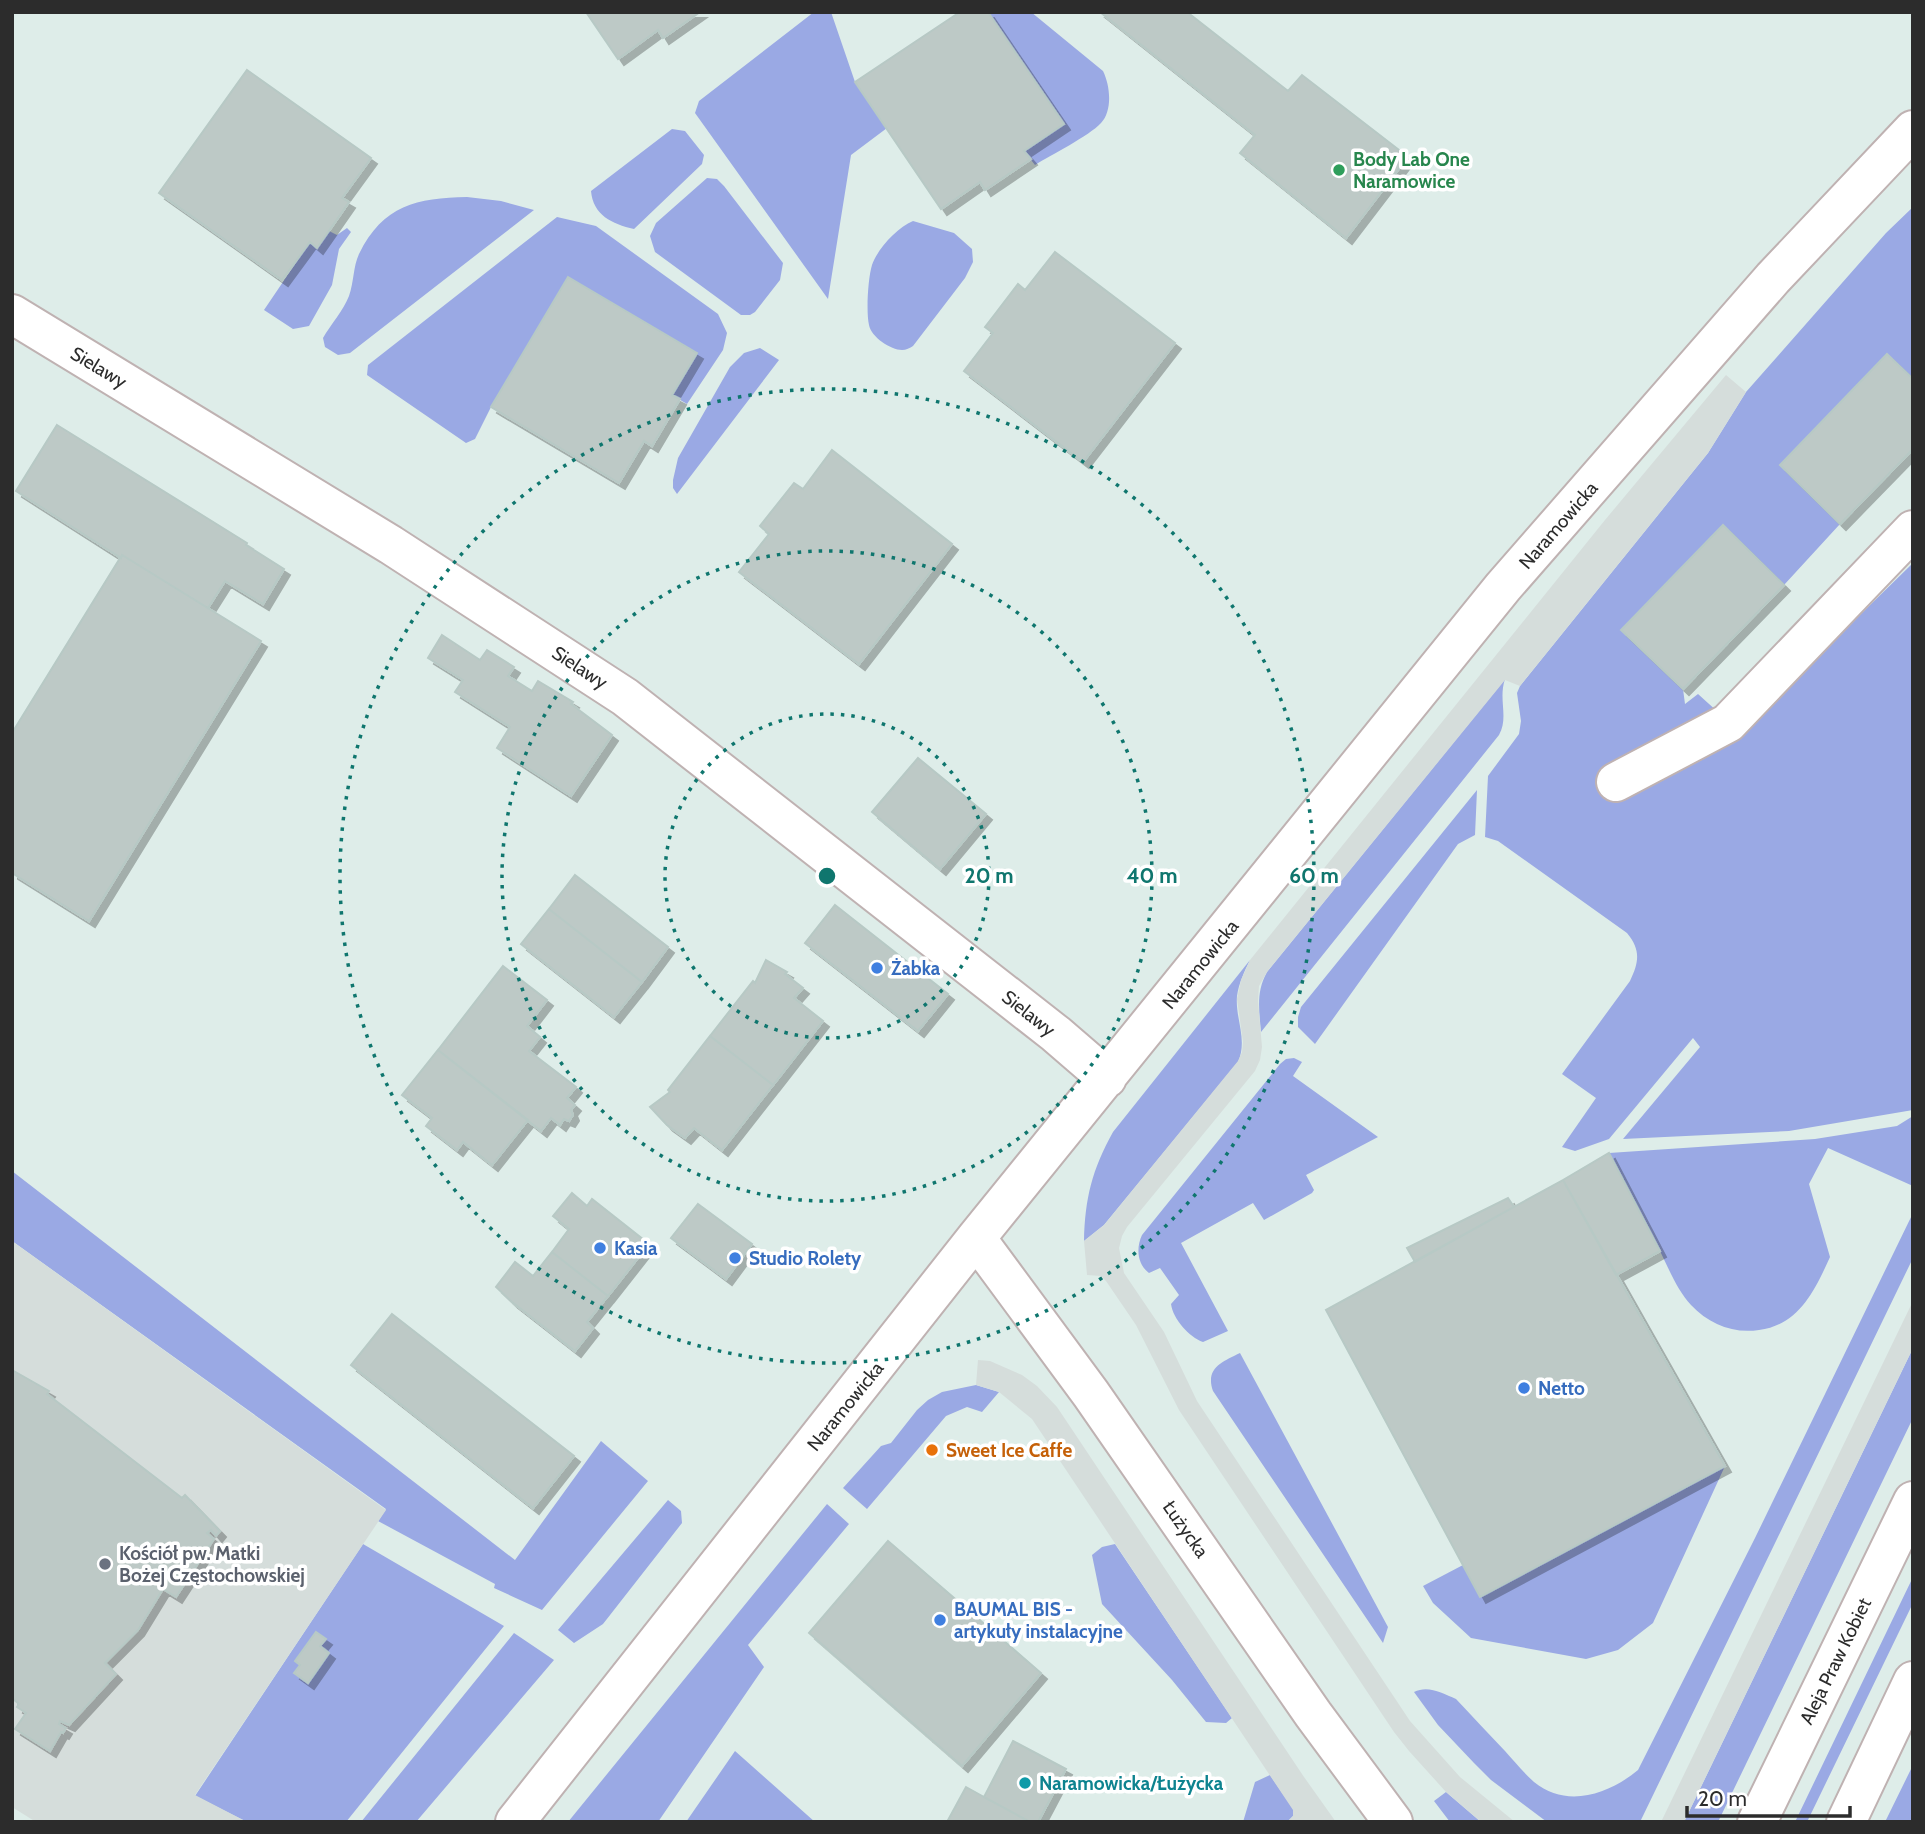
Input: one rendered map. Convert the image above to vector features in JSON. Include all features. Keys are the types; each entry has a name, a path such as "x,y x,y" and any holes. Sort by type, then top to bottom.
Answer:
{"street":[{"name":"Naramowicka","path":"515,1822 976,1238 1503,587 1773,278 1913,130"},
{"name":"Sielawy","path":"12,314 391,545 625,697 1056,1034 1107,1078"},
{"path":"1616,782 1728,723 1913,530"},
{"name":"Łużycka","path":"976,1238 1098,1404 1312,1714 1393,1822"},
{"name":"Aleja Praw Kobiet","path":"1756,1822 1913,1501"},
{"path":"1846,1822 1913,1681"}],"shaded area":[{"path":"814,12 831,12 855,82 887,128 851,155 828,299 695,113 699,101"},
{"path":"988,12 1031,12 1103,71 1109,90 1109,105 1101,123 1035,165 1024,151 1064,124"},
{"path":"672,129 685,131 704,155 702,164 634,229 605,217 595,206 591,191"},
{"path":"707,178 717,179 724,186 783,263 780,280 750,315 741,315 655,252 650,236 656,223"},
{"path":"467,197 501,201 534,210 350,353 338,355 325,347 323,338 349,296 359,254 379,225 403,208 417,203 432,199"},
{"path":"1913,207 1913,379 1887,355 1780,465 1840,524 1784,585 1723,525 1621,630 1683,689 1685,704 1698,694 1740,732 1913,563 1913,1110 1789,1131 1623,1139 1700,1047 1693,1038 1609,1139 1575,1151 1562,1147 1596,1098 1562,1074 1630,981 1637,956 1635,945 1627,933 1498,841 1485,837 1488,776 1519,734 1521,721 1517,693 1708,453 1746,392 1886,233"},
{"path":"557,217 596,226 718,314 727,333 723,350 687,404 672,395 697,353 568,277 475,439 466,443 367,375 368,365"},
{"path":"913,221 954,233 972,249 973,262 965,278 913,346 902,350 892,348 873,334 869,325 869,286 872,265 883,245"},
{"path":"347,228 351,232 339,249 332,285 309,326 293,329 264,310 310,242 317,247 329,231 337,235"},
{"path":"760,348 779,360 677,494 673,488 673,480 678,458 730,367 744,353"},
{"path":"1726,375 1746,392 1708,453 1520,686 1505,680 1267,972 1259,986 1262,1047 1255,1071 1127,1227 1119,1248 1124,1273 1164,1332 1197,1401 1410,1721 1460,1777 1515,1822 1481,1822 1446,1792 1394,1732 1179,1410 1136,1325 1106,1281 1101,1276 1087,1275 1084,1241 1104,1225 1238,1061 1243,1042 1237,999 1241,980 1250,960 1605,520"},
{"path":"1505,679 1503,722 1499,735 1261,1032 1260,994 1267,972"},
{"path":"1477,790 1475,835 1458,844 1315,1044 1298,1027 1301,1007"},
{"path":"1250,960 1237,996 1242,1037 1238,1062 1104,1225 1084,1241 1091,1185 1113,1132"},
{"path":"1294,1058 1302,1062 1293,1076 1378,1137 1306,1175 1314,1190 1312,1193 1264,1220 1253,1203 1181,1243 1228,1331 1203,1342 1187,1332 1175,1316 1171,1304 1179,1295 1160,1268 1149,1273 1142,1265 1138,1250 1140,1240 1280,1064 1286,1059"},
{"path":"1913,1116 1913,1186 1828,1148 1809,1184 1830,1257 1804,1304 1785,1321 1759,1330 1722,1326 1691,1305 1673,1278 1609,1153 1815,1139 1897,1126"},
{"path":"12,1171 515,1560 601,1441 648,1481 542,1610 494,1588 495,1584 378,1521 386,1509 12,1241"},
{"path":"1913,1213 1913,1258 1640,1822 1547,1822 1491,1780 1438,1725 1414,1692 1430,1690 1456,1699 1534,1782 1560,1795 1588,1795 1601,1791 1627,1779 1638,1770 1755,1538"},
{"path":"12,1241 386,1510 195,1795 247,1822 36,1822 12,1807 12,1698 26,1713 15,1729 50,1751 66,1728 59,1724 60,1721 105,1663 138,1630 163,1589 176,1597 213,1540 207,1533 211,1530 216,1535 185,1496 182,1498 47,1394 48,1390 12,1370"},
{"path":"1913,1301 1913,1348 1684,1822 1661,1822"},
{"path":"1913,1348 1913,1418 1718,1822 1684,1822"},
{"path":"1240,1353 1388,1627 1383,1643 1213,1391 1213,1371 1221,1363"},
{"path":"978,1360 990,1361 1022,1375 1057,1407 1336,1822 1287,1822 1293,1816 1293,1810 1032,1419 999,1392 976,1385"},
{"path":"976,1385 999,1392 982,1412 967,1407 946,1416 867,1509 843,1488 881,1446 891,1443 928,1400 942,1392"},
{"path":"1725,1466 1653,1623 1618,1650 1586,1659 1471,1638 1433,1603 1423,1586 1463,1565 1480,1597"},
{"path":"668,1500 681,1511 682,1523 603,1624 574,1643 558,1630"},
{"path":"827,1504 849,1524 748,1645 764,1667 658,1822 568,1822"},
{"path":"363,1544 504,1626 346,1822 247,1822 195,1796"},
{"path":"1115,1544 1232,1718 1226,1723 1206,1722 1172,1680 1102,1604 1092,1555 1102,1547"},
{"path":"1913,1577 1913,1603 1807,1822 1795,1822"},
{"path":"514,1633 554,1660 416,1822 361,1822"},
{"path":"735,1751 815,1822 686,1822"},
{"path":"1913,1765 1913,1822 1885,1822"},
{"path":"1270,1775 1294,1810 1293,1816 1287,1822 1243,1822 1255,1782"},
{"path":"1446,1792 1481,1822 1450,1822 1434,1801"}],"building":[{"path":"586,12 700,12 663,38 658,30 618,59"},
{"path":"960,12 988,12 1064,124 1024,151 1031,159 985,190 980,182 941,209 855,82"},
{"path":"1100,12 1187,12 1288,91 1302,75 1408,157 1346,238 1240,153 1255,135"},
{"path":"247,70 371,158 342,198 349,202 317,248 310,242 282,280 159,193"},
{"path":"1055,252 1175,343 1083,462 964,371 993,333 985,327 1018,284 1025,290"},
{"path":"568,277 697,353 672,395 680,399 652,446 644,441 619,483 491,407"},
{"path":"1887,354 1913,379 1913,449 1840,524 1780,465"},
{"path":"57,425 247,543 246,545 284,569 263,604 225,581 208,608 122,555 121,558 16,491"},
{"path":"832,450 952,544 859,664 739,572 769,534 760,526 794,483 803,489"},
{"path":"1723,525 1784,585 1683,689 1621,630"},
{"path":"122,555 261,641 89,921 12,873 12,733"},
{"path":"442,635 480,660 487,650 514,667 508,676 532,691 538,681 573,702 571,704 612,735 571,796 497,748 510,727 455,692 463,680 428,658"},
{"path":"918,758 986,814 940,869 872,812"},
{"path":"575,875 668,947 642,982 549,909"},
{"name":"Żabka","path":"835,905 948,994 918,1031 805,943"},
{"path":"549,909 642,982 614,1017 521,944"},
{"path":"766,960 787,972 785,974 803,988 794,998 823,1021 773,1085 710,1036 753,981 755,983"},
{"path":"503,966 547,1000 527,1026 540,1037 529,1051 576,1087 567,1098 575,1105 569,1121 564,1119 560,1125 551,1118 541,1131 438,1050"},
{"path":"710,1036 773,1085 722,1150 694,1128 685,1138 667,1125 650,1107 670,1092 668,1090"},
{"path":"438,1050 528,1120 492,1165 463,1142 457,1150 426,1126 432,1118 402,1095"},
{"path":"1609,1153 1660,1251 1616,1275 1563,1180"},
{"name":"Netto","path":"1563,1180 1725,1466 1480,1597 1326,1310"},
{"name":"Kasia","path":"572,1193 587,1206 592,1199 649,1244 608,1296 552,1252 569,1229 553,1216"},
{"path":"1508,1198 1514,1207 1415,1262 1407,1248"},
{"path":"698,1204 752,1244 726,1279 671,1238"},
{"path":"552,1252 608,1296 587,1322 593,1328 575,1351 496,1287 515,1262 533,1276"},
{"path":"392,1314 574,1456 533,1508 351,1365"},
{"name":"Kościół pw. Matki Bożej Częstochowskiej","path":"12,1370 49,1391 47,1394 182,1498 185,1495 220,1531 216,1536 211,1530 207,1533 214,1539 176,1597 163,1589 138,1630 105,1663 116,1674 69,1725 60,1721 59,1724 66,1728 50,1751 15,1729 26,1713 17,1707 19,1704 12,1698"},
{"path":"888,1541 1041,1673 962,1766 809,1633"},
{"path":"316,1632 326,1639 320,1646 329,1653 308,1683 294,1673 300,1665 295,1661"},
{"name":"Naramowicka/Łużycka","path":"1013,1741 1066,1769 1038,1822 1030,1822 984,1797"},
{"path":"966,1787 984,1797 1030,1822 947,1822"}],"place":[{"name":"Body Lab One Naramowice","path":"1339,170"},
{"name":"Żabka","path":"877,968"},
{"name":"Kasia","path":"600,1248"},
{"name":"Studio Rolety","path":"735,1258"},
{"name":"Netto","path":"1524,1388"},
{"name":"Sweet Ice Caffe","path":"932,1450"},
{"name":"Kościół pw. Matki Bożej Częstochowskiej","path":"105,1564"},
{"name":"BAUMAL BIS - artykuły instalacyjne","path":"940,1620"},
{"name":"Naramowicka/Łużycka","path":"1025,1783"}]}
